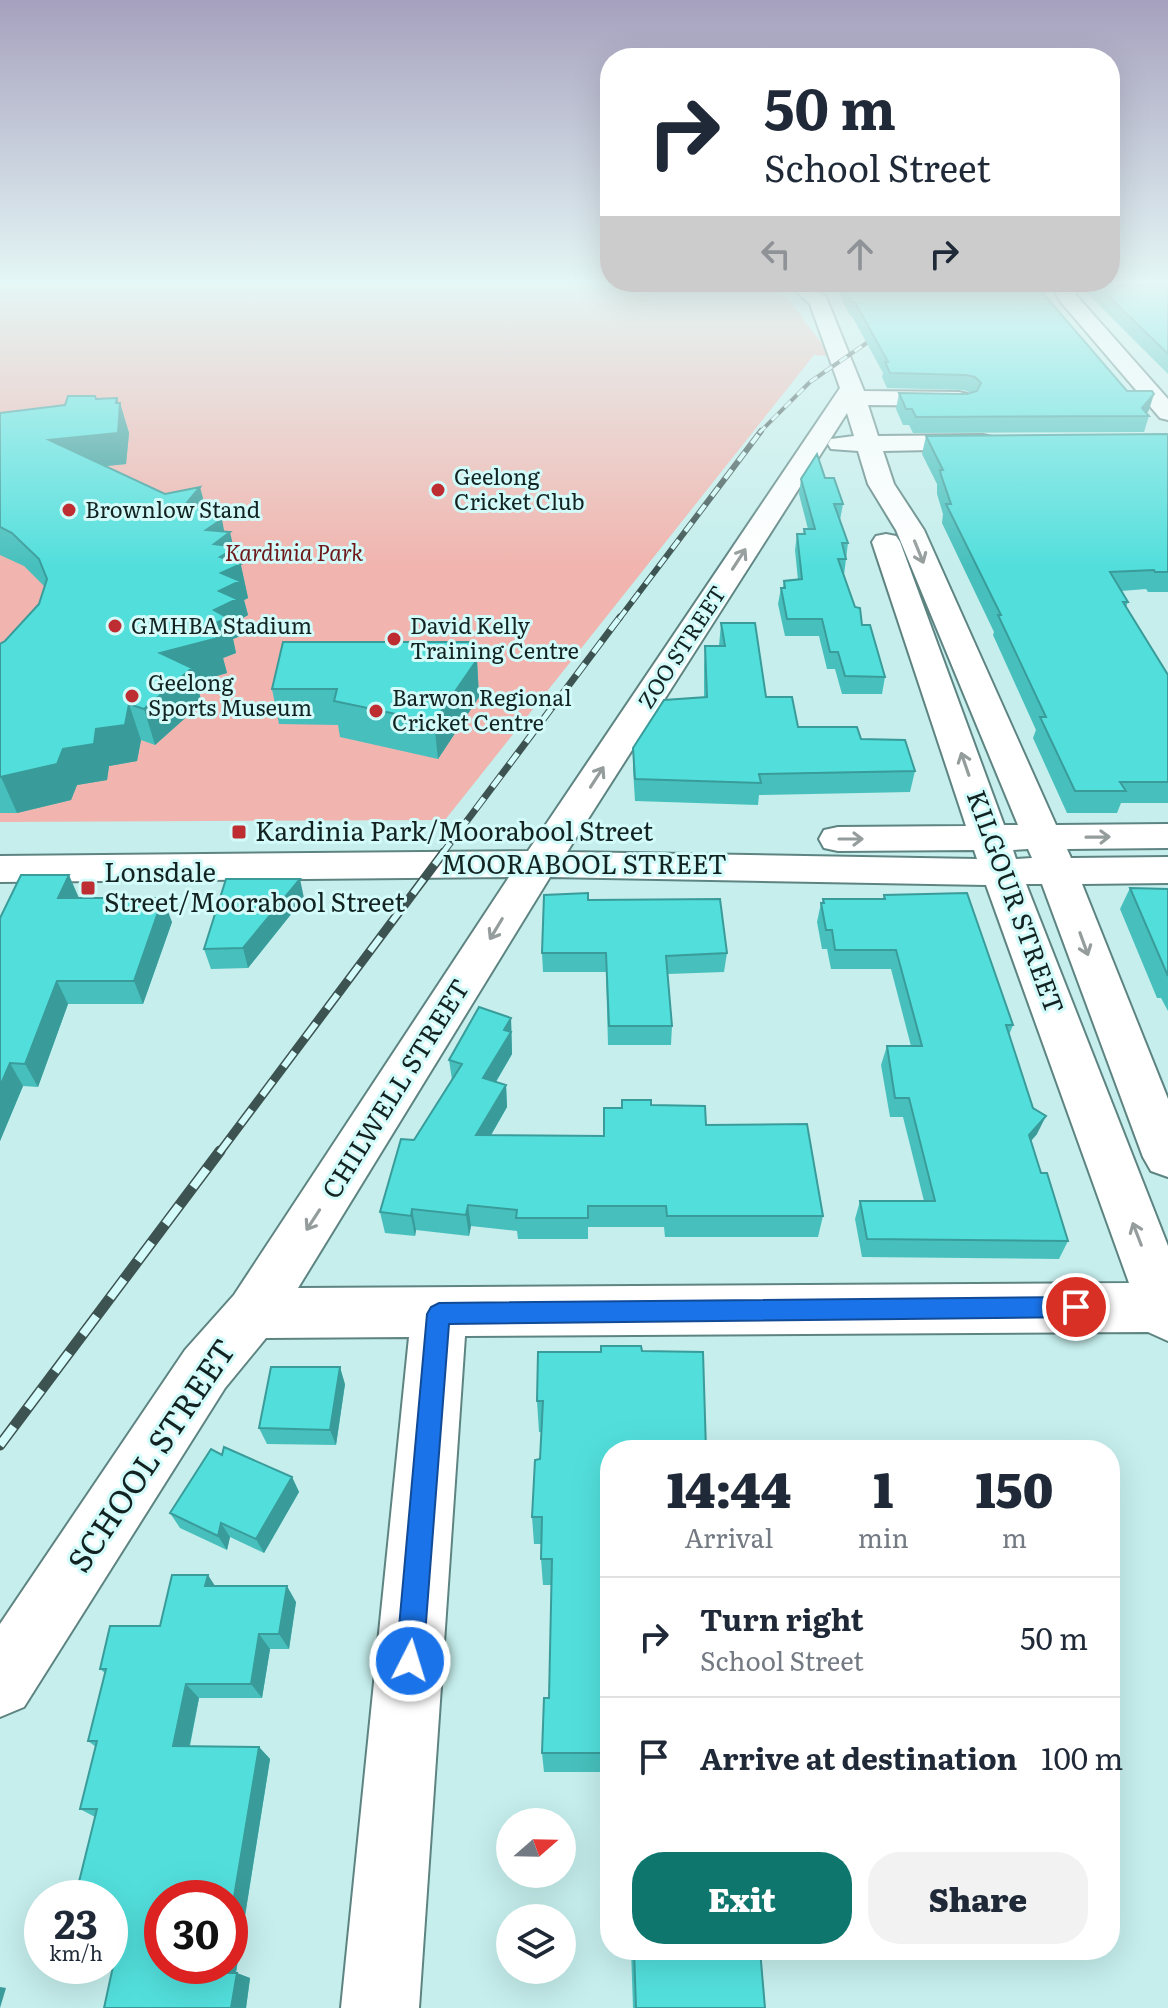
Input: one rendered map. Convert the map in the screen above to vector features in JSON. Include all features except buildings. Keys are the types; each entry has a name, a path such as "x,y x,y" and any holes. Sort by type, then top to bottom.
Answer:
{"street":[{"name":"KILGOUR STREET","path":"851,379 866,442 881,484 910,530 1050,854 1168,1157"},
{"path":"1138,379 1168,413"},
{"path":"854,385 963,400"},
{"name":"ZOO STREET","path":"546,853 854,385"},
{"path":"811,453 832,445 866,442 1009,442"},
{"name":"KILGOUR STREET","path":"881,484 882,530 905,601 1167,1310"},
{"path":"905,601 939,602"},
{"path":"947,711 987,712"},
{"name":"MOORABOOL STREET","path":"0,842 546,853 997,855 1050,854 1168,836"},
{"name":"MOORABOOL STREET","path":"0,869 546,853"},
{"name":"CHILWELL STREET","path":"253,1313 546,853"},
{"name":"MOORABOOL STREET","path":"1050,854 1168,870"},
{"name":"SCHOOL STREET","path":"0,1683 205,1369 253,1313 1167,1310"},
{"path":"380,2008 439,1314"}],"green space":[{"name":"Kardinia Park","path":"0,379 795,379 445,820 0,822"}],"railway":[{"path":"761,431 815,379"},
{"path":"619,619 761,431"},
{"path":"442,854 620,617"},
{"path":"219,1153 444,852"},
{"path":"0,1445 220,1151"}],"place":[{"name":"Geelong Cricket Club","path":"438,490"},
{"name":"Brownlow Stand","path":"69,510"},
{"name":"GMHBA Stadium","path":"115,626"},
{"name":"David Kelly Training Centre","path":"394,639"},
{"name":"Geelong Sports Museum","path":"132,696"},
{"name":"Barwon Regional Cricket Centre","path":"376,711"},
{"name":"Kardinia Park/Moorabool Street","path":"239,832"},
{"name":"Lonsdale Street/Moorabool Street","path":"88,888"}],"route":[{"path":"410,1661 439,1314 1076,1307"}]}
